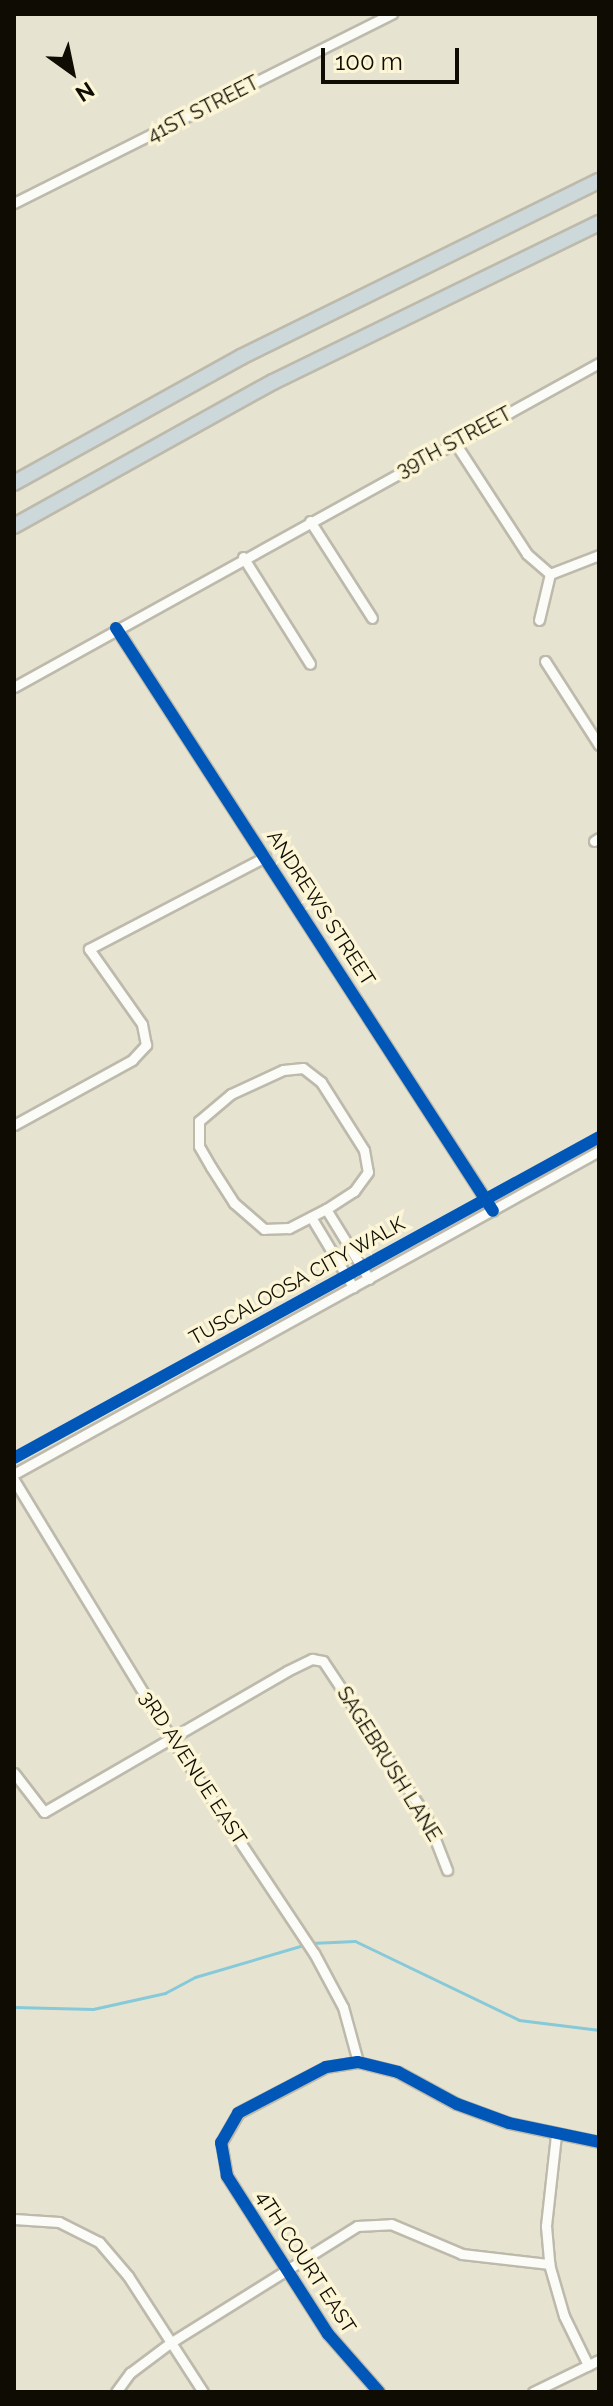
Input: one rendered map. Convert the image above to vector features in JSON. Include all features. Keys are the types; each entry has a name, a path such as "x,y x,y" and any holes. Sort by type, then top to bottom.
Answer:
{"highway":[{"path":"14,483 241,357 599,181"},
{"path":"14,526 273,382 599,223"}],"street":[{"name":"41ST STREET","path":"14,203 392,14"},
{"name":"39TH STREET","path":"14,687 243,557 599,363"},
{"path":"455,443 527,554 550,574"},
{"path":"310,521 372,618"},
{"path":"550,574 599,555"},
{"path":"243,557 310,664"},
{"path":"539,620 550,574"},
{"name":"ANDREWS STREET","path":"116,628 493,1211"},
{"path":"545,661 599,745"},
{"path":"14,1125 132,1060 146,1045 142,1024 89,949 265,857"},
{"path":"303,1068 321,1082 364,1150 368,1172 354,1191 326,1209 275,1231 248,1219 199,1146 199,1121 213,1106 283,1070 303,1068"},
{"path":"14,1477 599,1151"},
{"path":"326,1209 369,1279"},
{"path":"311,1217 353,1287"},
{"name":"3RD AVENUE EAST","path":"14,1477 171,1738 314,1953 343,2007 358,2062"},
{"name":"SAGEBRUSH LANE","path":"171,1738 287,1671 312,1659 323,1661 426,1816 447,1870"},
{"path":"14,1773 44,1812 171,1738"},
{"path":"358,2062 398,2072 478,2113 556,2135 599,2142"},
{"name":"4TH COURT EAST","path":"358,2062 326,2067 255,2100 238,2113 221,2143 227,2176 354,2369 379,2392"},
{"path":"556,2135 546,2226 549,2264 564,2316 588,2365"},
{"path":"14,2219 48,2220 80,2230 121,2267 203,2392"},
{"path":"116,2392 130,2373 170,2343 347,2230 380,2223 462,2254 549,2264"},
{"path":"533,2392 599,2360"}],"waterway":[{"path":"311,1943 355,1941 519,2020 599,2030"},
{"path":"14,2007 93,2009 165,1993 195,1977 304,1945"}],"cycle path":[{"path":"116,628 493,1211"},
{"name":"TUSCALOOSA CITY WALK","path":"14,1458 599,1137"},
{"path":"379,2392 328,2334 227,2176 221,2143 238,2113 326,2067 358,2062 398,2072 457,2104 509,2123 599,2142"}]}
